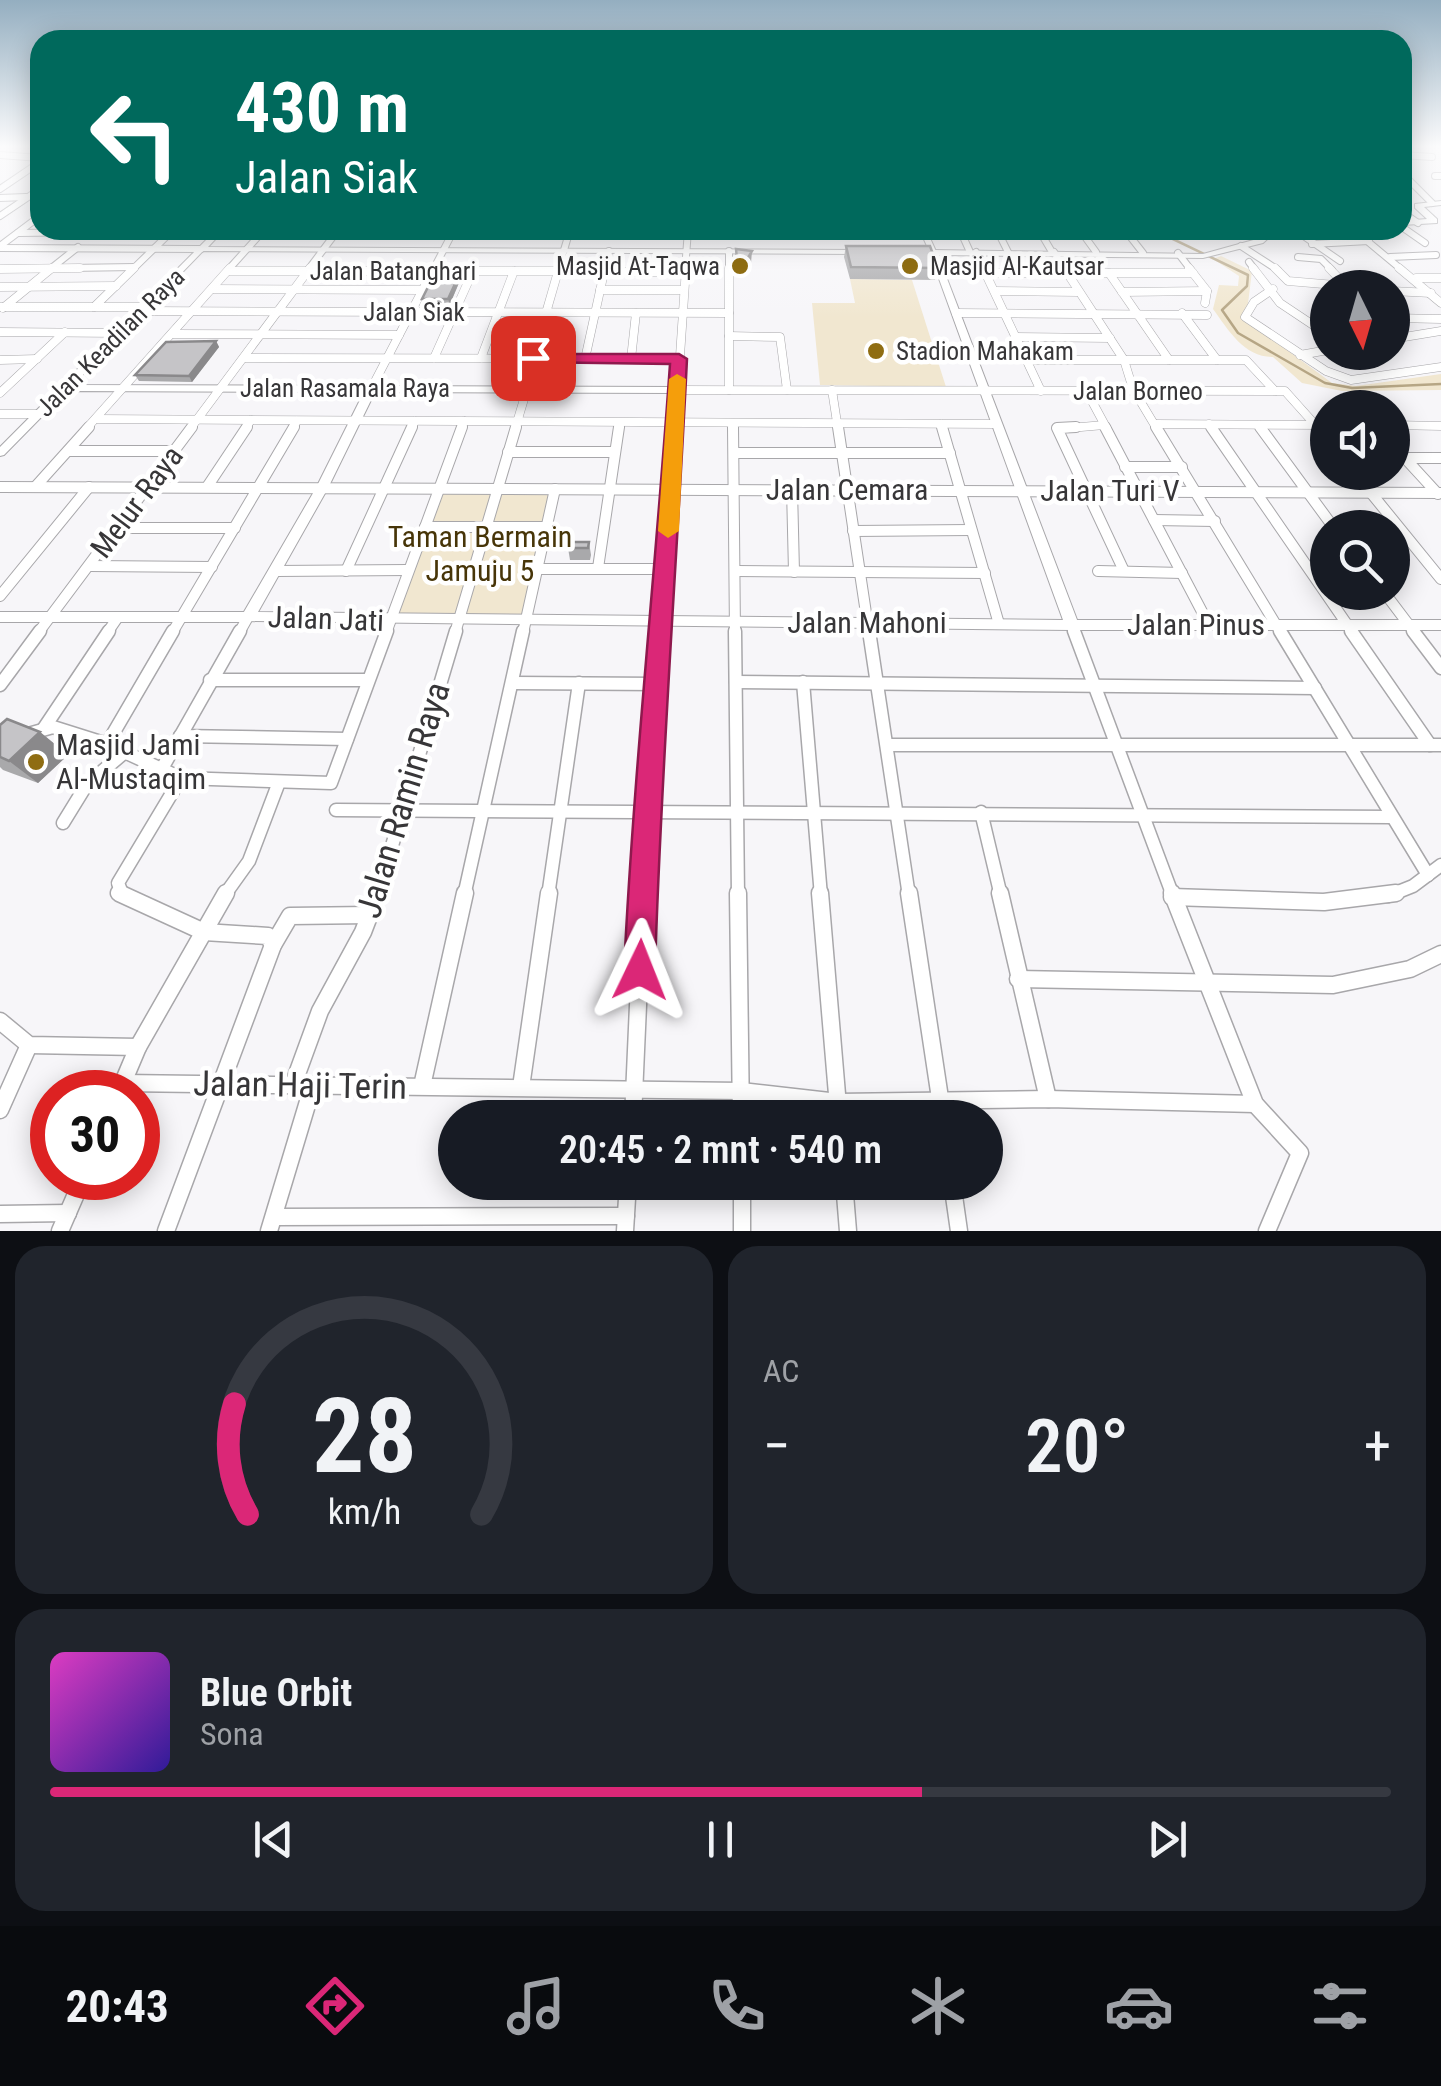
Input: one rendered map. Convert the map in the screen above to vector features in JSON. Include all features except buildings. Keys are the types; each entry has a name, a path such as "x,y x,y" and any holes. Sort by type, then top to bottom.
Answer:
{"street":[{"path":"1437,203 1418,207 1437,220"},
{"path":"1412,218 1418,222"},
{"path":"1412,223 1437,220"},
{"path":"0,247 30,223"},
{"path":"18,232 30,232"},
{"path":"1412,233 1425,243"},
{"path":"2,308 85,240"},
{"path":"94,307 163,240"},
{"name":"Jalan Keadilan Raya","path":"0,454 210,240"},
{"path":"36,486 255,240"},
{"name":"Melur Raya","path":"0,685 330,240"},
{"path":"371,388 449,240"},
{"name":"Jalan Ramin Raya","path":"293,1085 320,1011 370,915 518,421 567,240"},
{"path":"634,1100 646,812 663,622 687,240"},
{"path":"806,240 808,251"},
{"path":"927,240 1205,981 1262,1109 1292,1139 1299,1158 1267,1231"},
{"path":"966,240 986,273 1042,391"},
{"path":"1002,240 1008,252"},
{"path":"1045,240 1124,360 1136,392 1391,817 1434,870 1402,892 1348,902 1172,896"},
{"path":"1087,240 1096,252"},
{"path":"1129,240 1139,253"},
{"path":"915,252 1211,255 1253,240"},
{"path":"1307,240 1340,261"},
{"path":"1312,244 1369,241 1437,298"},
{"path":"1241,246 1266,259 1288,282 1310,284"},
{"path":"0,247 879,252"},
{"path":"728,390 729,251"},
{"path":"585,359 609,252"},
{"path":"1178,253 1207,292 1205,303"},
{"path":"1390,258 1436,255"},
{"path":"1298,258 1321,259 1332,270"},
{"path":"1249,262 1274,289 1277,300"},
{"path":"0,269 135,267"},
{"name":"Jalan Batanghari","path":"228,271 558,271"},
{"path":"434,358 473,271"},
{"path":"480,358 514,271"},
{"path":"604,272 685,272"},
{"path":"986,273 1192,273"},
{"path":"1110,273 1169,360"},
{"path":"1416,278 1441,278"},
{"path":"0,287 116,286"},
{"path":"212,289 422,290"},
{"path":"1274,289 1254,302 1245,316 1300,354 1351,380 1441,367"},
{"path":"600,290 684,290"},
{"path":"995,291 1078,292"},
{"path":"1122,292 1207,292"},
{"path":"1410,294 1437,298"},
{"path":"1254,302 1277,300 1310,323"},
{"name":"Jalan Siak","path":"2,308 728,313"},
{"path":"631,359 636,313"},
{"path":"956,313 1207,315"},
{"path":"1182,313 1217,360"},
{"path":"1410,318 1441,318"},
{"path":"1410,335 1441,331"},
{"path":"0,332 119,332"},
{"path":"0,394 5,384 64,332"},
{"path":"172,334 398,335"},
{"path":"729,336 782,340 788,390"},
{"path":"1016,337 1110,338"},
{"path":"1300,354 1310,353"},
{"name":"Jalan Siak","path":"245,358 679,359"},
{"path":"0,360 36,359"},
{"path":"1027,360 1246,360 1274,391"},
{"name":"Jalan Rasamala Raya","path":"64,388 985,390"},
{"name":"Jalan Jati","path":"371,388 322,488 248,617 663,622"},
{"path":"832,390 940,1100"},
{"name":"Jalan Borneo","path":"985,390 1274,391 1290,394 1310,419"},
{"path":"1087,392 1209,624"},
{"path":"0,414 38,414"},
{"path":"96,420 997,424"},
{"path":"207,487 251,420"},
{"path":"106,744 297,421"},
{"path":"346,572 415,421"},
{"path":"0,742 44,728 106,744 160,772 181,778 331,783 464,421"},
{"path":"734,422 741,1100"},
{"path":"598,568 620,423"},
{"path":"941,424 1000,624"},
{"path":"1156,424 1310,425"},
{"path":"1209,424 1345,625 1435,745"},
{"path":"1104,425 1057,428 1124,572"},
{"path":"1259,425 1320,510"},
{"path":"1410,425 1441,426"},
{"path":"69,451 176,451"},
{"path":"508,452 614,452"},
{"path":"734,453 950,454"},
{"path":"1410,458 1441,458"},
{"path":"1410,462 1440,494"},
{"path":"1125,467 1182,468"},
{"name":"Jalan Cemara","path":"0,487 1023,492"},
{"path":"0,596 89,487"},
{"path":"422,1086 556,489"},
{"path":"792,489 794,572"},
{"name":"Jalan Turi V","path":"1023,492 1440,494"},
{"path":"1370,492 1441,578"},
{"path":"1154,520 1215,521"},
{"path":"426,527 546,528"},
{"path":"117,528 235,528"},
{"path":"853,530 972,530"},
{"path":"90,566 212,567"},
{"path":"537,569 666,569"},
{"path":"276,571 408,570"},
{"path":"737,570 985,573"},
{"path":"1098,571 1182,573"},
{"path":"1397,610 1441,668"},
{"path":"0,616 248,617"},
{"path":"44,728 118,616"},
{"path":"160,772 248,617"},
{"name":"Jalan Mahoni","path":"663,622 1072,625"},
{"name":"Jalan Pinus","path":"1072,625 1441,625"},
{"path":"210,680 368,680"},
{"path":"736,682 1315,688"},
{"path":"803,682 837,1100"},
{"path":"520,1087 579,683"},
{"path":"514,684 658,684"},
{"path":"180,736 347,739"},
{"path":"886,744 1435,745"},
{"path":"64,823 87,784 125,752"},
{"path":"181,778 116,889 123,897 204,932 268,936 273,946"},
{"path":"129,1070 204,932 249,861 279,782"},
{"path":"336,810 1391,817"},
{"path":"981,812 1048,1098"},
{"path":"166,1231 273,946 293,914 370,915"},
{"path":"1018,979 1333,985 1410,969 1441,954"},
{"path":"0,1021 29,1046 138,1048"},
{"path":"0,1110 29,1046"},
{"path":"313,1085 271,1224 626,1223"},
{"name":"Jalan Haji Terin","path":"160,1086 635,1088 741,1091 787,1100"},
{"name":"Jalan Haji Terin","path":"1003,1103 1048,1098 1262,1109"},
{"path":"742,1200 742,1231"},
{"path":"845,1200 848,1231"},
{"path":"955,1200 959,1231"},
{"path":"0,1214 64,1222"}],"green space":[{"path":"1221,256 1252,271 1246,320 1332,383 1356,386 1441,374 1441,390 1337,390 1302,383 1273,357 1245,348 1213,309 1219,285 1238,286 1239,276 1213,259"},
{"name":"Stadion Mahakam","path":"850,279 912,280 946,387 820,385 812,303 855,303"},
{"name":"Taman Bermain Jamuju 5","path":"439,489 555,489 527,622 391,621"}],"waterway":[{"path":"1175,240 1248,275 1247,286 1222,310 1238,333 1325,383 1352,388 1441,384"}],"slow traffic":[{"path":"668,531 677,379"}],"place":[{"name":"Masjid At-Taqwa","path":"740,266"},
{"name":"Masjid Al-Kautsar","path":"910,266"},
{"name":"Stadion Mahakam","path":"876,351"},
{"name":"Masjid Jami Al-Mustaqim","path":"36,762"}],"route":[{"path":"533,358 679,359 663,622 646,812 640,970"}]}
